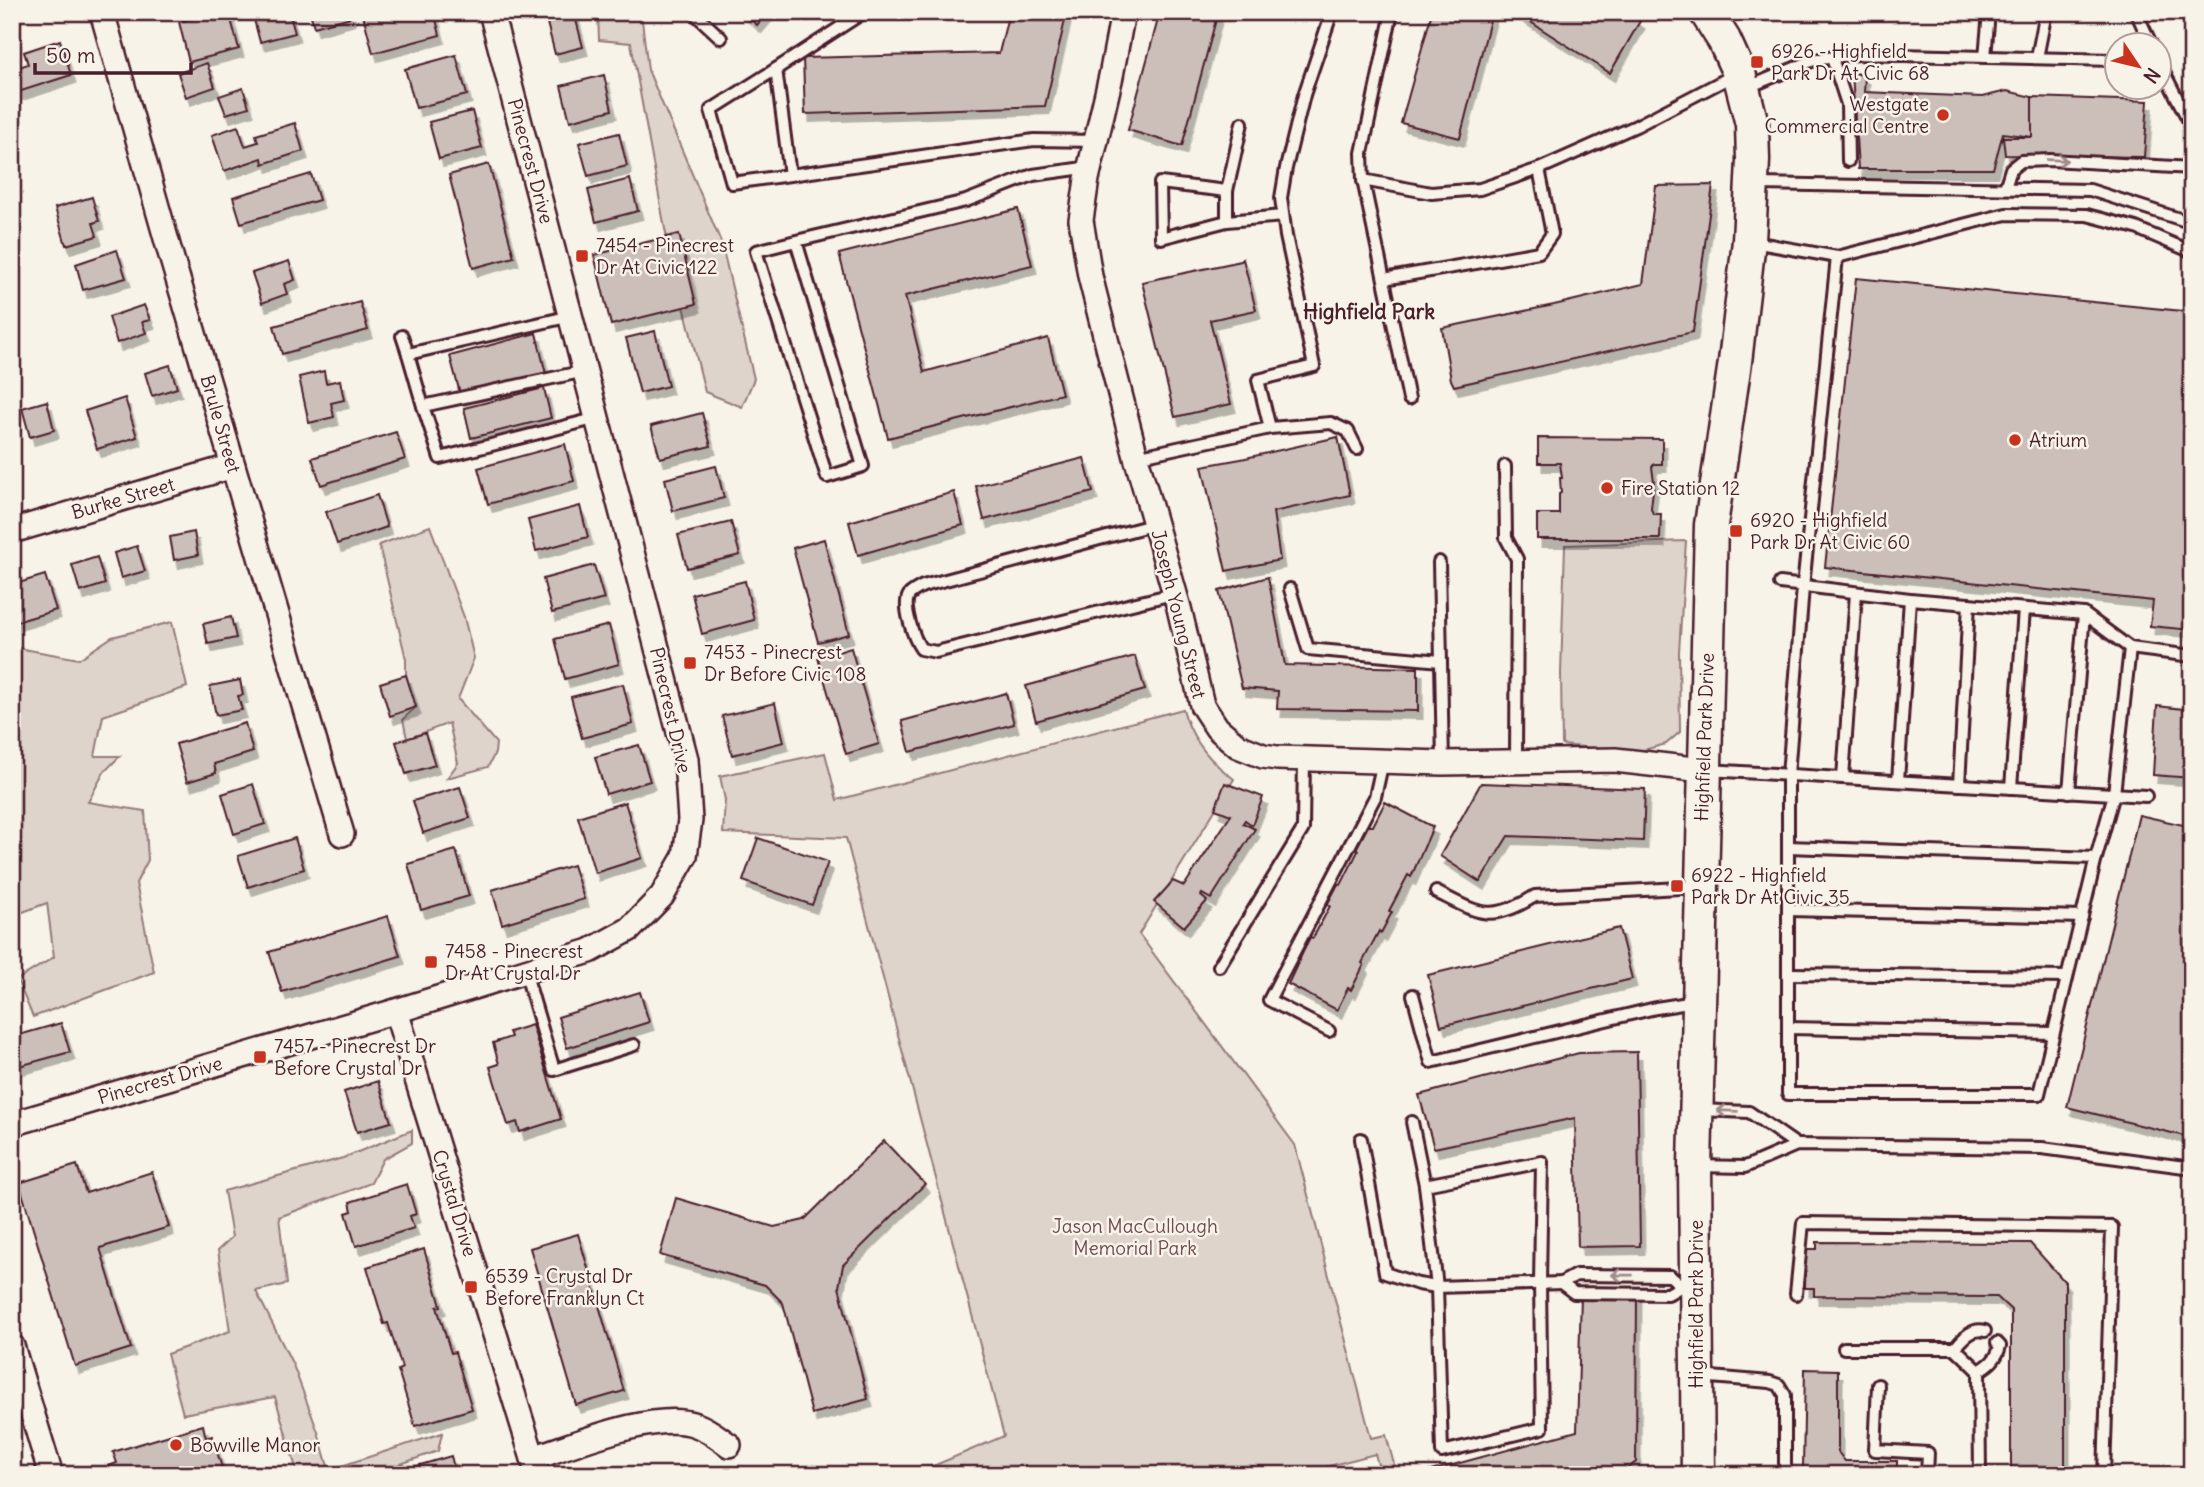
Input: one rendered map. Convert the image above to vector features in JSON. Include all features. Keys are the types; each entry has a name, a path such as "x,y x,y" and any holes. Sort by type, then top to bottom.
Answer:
{"street":[{"name":"Brule Street","path":"102,12 342,834"},
{"name":"Pinecrest Drive","path":"12,1124 590,951 630,929 662,896 685,856 690,820 686,759 491,12"},
{"name":"Joseph Young Street","path":"1123,12 1090,167 1082,220 1084,237 1090,276 1202,705 1217,728 1226,738 1263,756 1443,763 1615,760 1703,770"},
{"name":"Highfield Park Drive","path":"1698,1475 1697,1376 1689,1286 1695,1166 1711,524 1735,362 1749,241 1752,184 1752,124 1741,81 1724,40 1706,12"},
{"name":"Burke Street","path":"12,531 233,466"},
{"name":"Crystal Drive","path":"396,1011 535,1466"},
{"path":"12,1346 51,1475"},
{"path":"535,1466 643,1424 673,1420 696,1425 729,1445"}],"lane":[{"path":"693,12 721,38"},
{"path":"863,12 711,110 732,183 1034,140 1097,141"},
{"path":"1270,428 1258,380 1314,366 1281,198 1304,95 1332,12"},
{"path":"1392,12 1362,153 1363,180 1409,399"},
{"path":"1985,57 1989,12"},
{"path":"2037,58 2046,12"},
{"path":"2136,12 2145,32"},
{"path":"1363,180 1432,193 1480,189 1539,169 1741,81 1814,60 1855,54 2102,60"},
{"path":"1832,58 1847,104 1848,161"},
{"path":"776,69 790,175"},
{"path":"2172,86 2192,127"},
{"path":"1227,221 1227,191 1242,123"},
{"path":"2005,188 2011,169 2021,161 2050,160 2192,168"},
{"path":"796,241 863,466 827,477 756,251 796,241 966,201 1033,175 1090,167"},
{"path":"1384,279 1539,252 1552,234 1539,169"},
{"path":"1227,191 1160,183 1161,238 1227,221 1283,216"},
{"path":"1752,184 2090,190 2192,223"},
{"path":"1749,241 1837,257 2006,214 2087,215 2136,228 2192,253"},
{"path":"1837,257 1803,587 1788,775 1788,1094 2039,1094 2114,794 2130,649"},
{"path":"408,354 571,316"},
{"path":"402,336 440,458 598,418"},
{"path":"423,406 585,370"},
{"path":"1136,457 1270,428 1331,423 1348,431 1357,449"},
{"path":"1505,466 1506,538 1517,559 1516,762"},
{"path":"1156,524 923,586 909,595 906,603 912,630 921,649 936,652 1173,594"},
{"path":"1439,562 1443,763"},
{"path":"1780,583 1910,599 2084,614 2130,649 2192,656"},
{"path":"1290,589 1308,649 1441,661"},
{"path":"1843,778 1856,593"},
{"path":"1898,781 1910,599"},
{"path":"1959,785 1969,604"},
{"path":"2011,788 2024,609"},
{"path":"2068,792 2084,614"},
{"path":"1219,966 1303,829 1304,758"},
{"path":"1329,1031 1269,1000 1375,797 1383,761"},
{"path":"1703,770 2146,796"},
{"path":"1788,847 2096,858"},
{"path":"1436,892 1479,914 1491,914 1520,906 1535,896 1700,887"},
{"path":"1788,910 2082,917"},
{"path":"525,971 554,1070 634,1045"},
{"path":"1788,974 2067,977"},
{"path":"1413,995 1431,1062 1629,1014 1698,1001"},
{"path":"1788,1028 2053,1033"},
{"path":"1696,1110 1749,1112 1797,1145"},
{"path":"1412,1122 1425,1185 1437,1287 1442,1452 1542,1428 1542,1162 1425,1185"},
{"path":"1361,1139 1385,1273 1437,1287 1561,1283 1576,1275 1670,1276 1689,1286"},
{"path":"1695,1166 1745,1167 1797,1145 2042,1147 2192,1168"},
{"path":"1796,1294 1803,1223 2112,1227 2104,1475"},
{"path":"1561,1283 1574,1293 1668,1294 1689,1286"},
{"path":"1955,1348 1969,1334 1977,1330 1985,1331"},
{"path":"1979,1371 1998,1355 2000,1346 1997,1343"},
{"path":"1844,1348 1955,1348 1979,1371 1980,1475"},
{"path":"1697,1376 1779,1385 1785,1395 1785,1475"},
{"path":"1878,1385 1875,1450 1927,1452 1927,1475"}],"green space":[{"path":"598,12 641,12 648,70 721,242 754,379 742,407 705,392 665,229 631,43 599,40"},
{"path":"430,526 464,617 474,658 458,699 496,743 495,753 488,767 447,778 458,763 449,723 407,739 403,719 416,707 406,675 406,659 379,545"},
{"path":"1686,541 1679,652 1680,732 1666,744 1636,752 1562,745 1565,545"},
{"path":"172,622 187,687 103,716 95,756 120,756 104,772 88,802 145,811 148,860 136,883 154,972 33,1017 17,980 54,957 47,903 12,916 12,647 79,659 112,637"},
{"name":"Jason MacCullough Memorial Park","path":"1183,709 1186,720 1202,748 1234,779 1139,934 1295,1145 1371,1438 1386,1435 1397,1475 1381,1475 1375,1454 1294,1475 912,1475 1004,1436 846,838 723,833 725,800 720,776 825,753 837,800"},
{"path":"412,1130 412,1143 383,1159 371,1183 279,1217 287,1284 256,1291 293,1365 329,1470 442,1433 438,1451 369,1475 298,1475 275,1397 183,1414 167,1354 230,1331 218,1250 232,1237 224,1191 343,1158"}],"building":[{"path":"216,12 229,12 239,49 189,62 179,22"},
{"path":"252,12 289,12 295,33 260,42"},
{"path":"310,12 350,12 351,17 314,27"},
{"path":"372,12 434,12 440,35 373,53 363,15"},
{"path":"574,12 583,47 555,54 546,19"},
{"path":"742,12 768,12 757,25"},
{"path":"1009,12 1067,12 1045,106 805,114 803,58 999,53"},
{"path":"1160,12 1218,12 1182,146 1128,130"},
{"path":"1432,12 1492,12 1460,138 1401,123"},
{"path":"1515,12 1625,12 1640,21 1610,73"},
{"path":"60,40 71,75 12,94 12,64 14,69 28,64 24,52"},
{"path":"456,55 467,95 416,108 405,69"},
{"path":"207,63 215,87 186,97 178,73"},
{"name":"Westgate Commercial Centre","path":"1852,72 1865,76 1864,92 1982,97 2007,91 2032,97 2032,137 2003,133 1993,169 1858,169"},
{"path":"604,75 612,110 570,121 561,86"},
{"path":"243,88 249,107 226,114 219,96"},
{"path":"2032,97 2148,102 2144,157 2005,155 2003,137 2032,137"},
{"path":"472,111 482,148 439,159 429,122"},
{"path":"295,123 303,151 263,164 262,158 224,171 212,135 238,126 245,146 258,142 256,135"},
{"path":"619,133 627,166 588,176 579,143"},
{"path":"489,164 514,257 473,268 449,175"},
{"path":"311,174 319,200 241,223 233,197"},
{"path":"630,179 638,211 596,222 588,190"},
{"path":"1713,185 1693,332 1454,386 1442,328 1643,284 1656,186"},
{"path":"92,197 99,221 93,223 97,236 66,245 55,208"},
{"path":"1018,209 1032,265 905,296 924,372 1048,338 1062,394 888,438 839,254"},
{"path":"679,234 696,304 611,325 594,255"},
{"path":"117,250 126,278 83,290 76,264"},
{"path":"1243,259 1256,310 1210,320 1231,404 1175,417 1142,282"},
{"path":"289,261 295,280 284,284 287,294 262,303 252,273"},
{"name":"Atrium","path":"1856,278 2192,312 2192,630 2150,626 2153,601 1825,567"},
{"path":"360,302 368,330 282,354 274,326"},
{"path":"144,305 150,320 142,322 146,333 117,343 109,317"},
{"path":"655,331 668,386 640,393 626,338"},
{"path":"536,333 546,374 461,397 450,356"},
{"path":"170,365 177,388 152,396 145,373"},
{"path":"324,371 326,383 340,380 344,400 331,403 334,417 309,423 299,377"},
{"path":"544,388 551,418 471,438 464,408"},
{"path":"125,398 137,437 97,449 85,411"},
{"path":"47,401 54,430 30,437 22,408"},
{"path":"702,413 711,446 660,458 651,426"},
{"path":"396,432 405,459 321,485 312,458"},
{"path":"1338,437 1350,495 1273,512 1280,560 1226,571 1202,466"},
{"name":"Fire Station 12","path":"1538,438 1662,439 1662,464 1654,464 1652,467 1654,482 1651,508 1653,514 1661,514 1660,539 1537,539 1537,514 1559,514 1562,478 1560,463 1538,463"},
{"path":"565,444 574,481 488,504 478,468"},
{"path":"1084,458 1093,492 984,520 976,486"},
{"path":"716,466 724,498 673,511 665,479"},
{"path":"954,492 963,525 858,555 849,522"},
{"path":"377,495 387,527 337,544 326,512"},
{"path":"580,506 588,537 536,551 528,520"},
{"path":"731,522 740,555 687,568 678,535"},
{"path":"194,532 198,555 174,560 170,537"},
{"path":"824,539 849,634 818,642 793,548"},
{"path":"137,546 145,571 121,578 114,553"},
{"path":"97,557 105,584 80,592 72,565"},
{"path":"594,565 604,599 552,613 543,579"},
{"path":"45,575 56,610 16,622 12,610 12,585"},
{"path":"1268,577 1285,665 1418,668 1418,711 1277,709 1278,691 1242,688 1219,591"},
{"path":"745,581 754,620 702,634 692,594"},
{"path":"231,617 236,638 208,644 203,624"},
{"path":"609,625 619,664 565,679 555,639"},
{"path":"851,648 879,744 846,754 818,658"},
{"path":"1135,656 1145,690 1036,721 1026,686"},
{"path":"406,675 416,707 390,716 380,683"},
{"path":"240,680 243,695 238,696 242,710 216,715 210,686"},
{"path":"623,684 633,724 582,738 571,697"},
{"path":"1006,693 1014,724 910,752 902,721"},
{"path":"775,703 784,742 732,755 722,716"},
{"path":"2157,706 2192,710 2192,778 2153,775"},
{"path":"245,723 253,752 214,764 216,773 187,782 176,744"},
{"path":"425,733 435,765 406,774 396,742"},
{"path":"639,745 650,781 606,794 595,757"},
{"path":"1225,783 1263,797 1252,825 1245,820 1243,823 1255,829 1211,899 1202,894 1207,901 1184,927 1154,902 1173,881 1184,886 1231,815 1215,809"},
{"path":"1481,783 1645,789 1643,841 1508,836 1480,882 1440,856"},
{"path":"253,784 265,824 234,834 222,794"},
{"path":"460,787 470,818 423,833 413,801"},
{"path":"625,802 642,858 595,873 578,817"},
{"path":"1385,802 1433,827 1411,877 1408,875 1381,933 1379,931 1351,990 1348,988 1337,1010 1288,984 1310,937 1313,938 1330,906 1327,905 1338,884 1341,885 1368,826 1373,826"},
{"path":"2139,815 2192,827 2192,1122 2188,1137 2067,1107"},
{"path":"295,838 304,869 248,887 238,856"},
{"path":"758,838 828,862 812,905 743,881"},
{"path":"456,850 469,896 421,910 408,864"},
{"path":"573,865 584,899 502,924 492,890"},
{"path":"388,916 400,956 282,992 269,952"},
{"path":"1619,928 1632,979 1441,1026 1428,975"},
{"path":"640,992 649,1022 567,1048 558,1017"},
{"path":"61,1023 70,1052 12,1068 12,1037"},
{"path":"532,1025 561,1119 520,1132 517,1122 508,1125 490,1067 499,1064 493,1043 511,1037 509,1032"},
{"path":"1637,1052 1640,1246 1578,1247 1575,1118 1434,1148 1419,1095 1579,1053"},
{"path":"378,1081 391,1122 357,1132 344,1092"},
{"path":"884,1141 925,1184 843,1265 839,1287 868,1399 812,1414 783,1303 765,1285 660,1255 676,1198 774,1227 804,1220"},
{"path":"77,1165 86,1193 152,1172 169,1227 100,1248 131,1348 75,1366 19,1183"},
{"path":"407,1184 416,1214 410,1216 414,1228 356,1246 346,1213 352,1211 350,1202"},
{"path":"578,1234 624,1391 576,1405 530,1248"},
{"path":"1817,1242 2030,1243 2065,1282 2065,1475 2011,1475 2011,1310 1997,1297 1814,1296 1814,1288 1805,1288 1806,1249 1817,1249"},
{"path":"424,1249 441,1306 437,1307 451,1353 455,1352 472,1409 415,1426 398,1370 402,1368 388,1323 384,1324 367,1267"},
{"path":"1637,1294 1636,1462 1619,1475 1416,1475 1577,1431 1581,1296"},
{"path":"1805,1369 1838,1370 1838,1452 1845,1461 1897,1461 1897,1475 1809,1475 1803,1467"},
{"name":"Bowville Manor","path":"203,1425 206,1438 212,1436 223,1471 210,1475 111,1475 109,1466 117,1463 113,1452"},
{"path":"451,1456 456,1475 386,1475"}],"place":[{"name":"6926 - Highfield Park Dr At Civic 68","path":"1757,62"},
{"name":"Westgate Commercial Centre","path":"1943,115"},
{"name":"7454 - Pinecrest Dr At Civic 122","path":"582,256"},
{"name":"Atrium","path":"2015,440"},
{"name":"Fire Station 12","path":"1607,488"},
{"name":"6920 - Highfield Park Dr At Civic 60","path":"1736,531"},
{"name":"7453 - Pinecrest Dr Before Civic 108","path":"690,663"},
{"name":"6922 - Highfield Park Dr At Civic 35","path":"1677,886"},
{"name":"7458 - Pinecrest Dr At Crystal Dr","path":"431,962"},
{"name":"7457 - Pinecrest Dr Before Crystal Dr","path":"260,1057"},
{"name":"6539 - Crystal Dr Before Franklyn Ct","path":"471,1287"},
{"name":"Bowville Manor","path":"176,1445"}],"district":[{"name":"Highfield Park","path":"1369,311"}]}
